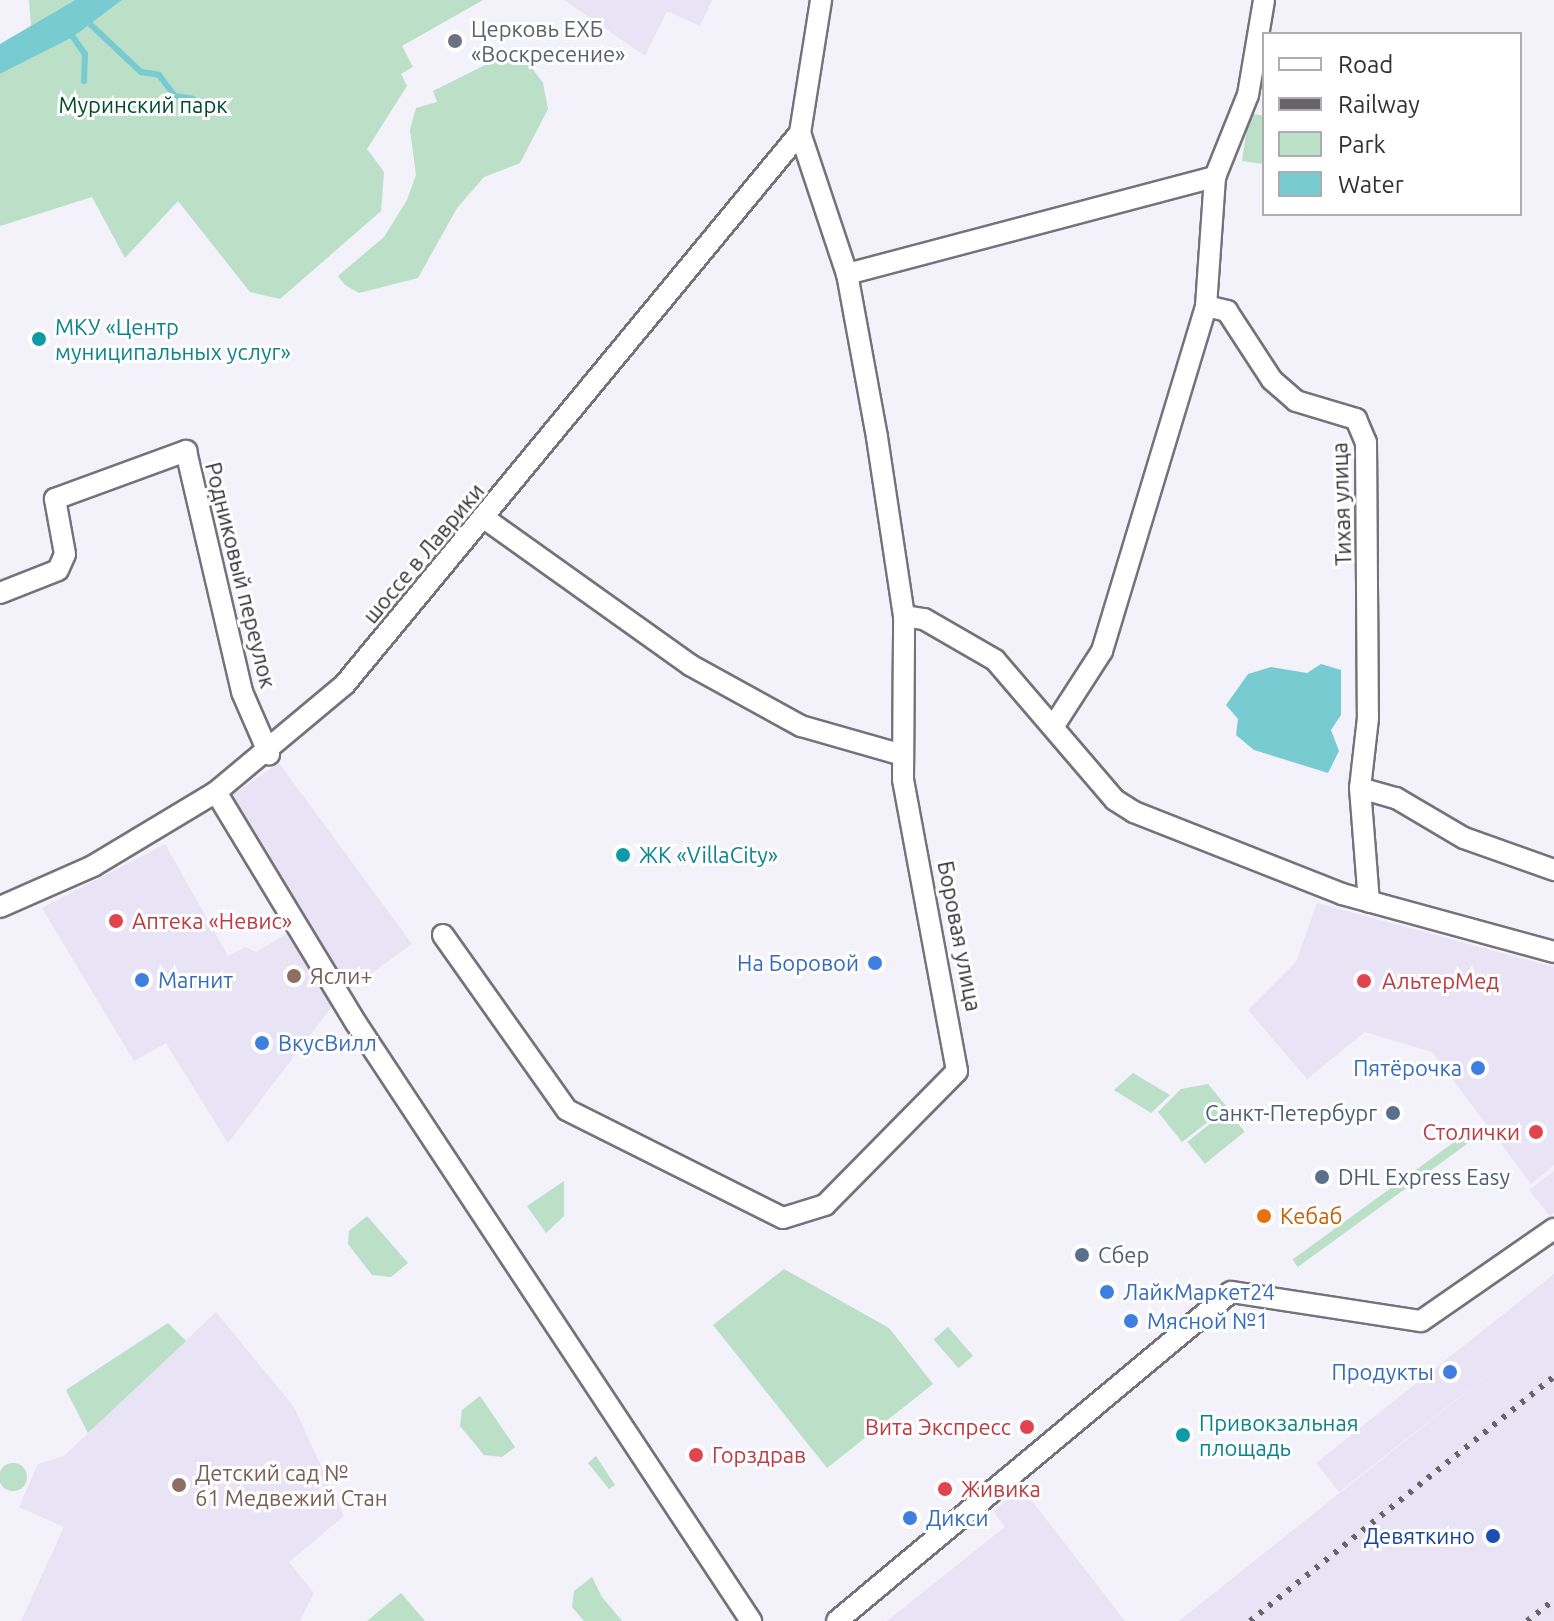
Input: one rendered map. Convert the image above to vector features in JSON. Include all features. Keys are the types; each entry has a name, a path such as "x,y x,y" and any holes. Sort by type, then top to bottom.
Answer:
{"street":[{"path":"800,133 821,0"},
{"path":"1055,724 1102,651 1206,306 1215,177 1248,95 1264,0"},
{"name":"Боровая улица","path":"443,935 567,1110 767,1213 801,1217 825,1205 957,1071 903,755 904,616 847,274 800,133"},
{"name":"шоссе в Лаврики","path":"0,905 93,866 216,792 269,754 345,684 800,133"},
{"path":"847,274 1215,177"},
{"name":"Тихая улица","path":"1206,306 1227,311 1272,380 1296,401 1356,419 1362,428 1369,703 1360,788 1369,902"},
{"name":"Родниковый переулок","path":"0,593 58,570 65,554 55,499 186,451 242,692 269,754"},
{"path":"484,518 690,665 801,726 903,755"},
{"path":"904,616 924,619 995,660 1055,724 1115,800 1134,812 1369,902 1554,952"},
{"path":"1360,788 1396,798 1464,838 1554,870"},
{"path":"216,792 349,1003 751,1621"},
{"path":"837,1621 1231,1292 1421,1321 1554,1229"}],"shaded area":[{"path":"564,0 712,0 700,26 667,11 645,56"},
{"path":"279,763 412,944 350,989 228,798"},
{"path":"165,844 228,956 246,947 256,952 290,932 333,1005 228,1143 166,1043 134,1061 42,908"},
{"path":"1317,903 1554,967 1554,1165 1531,1184 1432,1052 1365,1032 1307,1079 1248,1010 1296,962"},
{"path":"1554,1171 1554,1213 1550,1216 1529,1190"},
{"path":"1554,1274 1554,1621 1179,1621 1518,1351 1339,1492 1316,1463"},
{"name":"Детский сад № 61 Медвежий Стан","path":"216,1312 294,1407 344,1516 289,1562 314,1593 300,1621 21,1621 64,1527 19,1507 38,1464 64,1456"},
{"path":"1022,1488 1125,1621 887,1621 1005,1527 993,1511"}],"green space":[{"path":"29,0 75,0 31,26"},
{"name":"Муринский парк","path":"122,0 483,0 402,46 413,67 401,74 407,86 367,149 384,172 381,211 280,299 250,292 178,201 125,258 92,197 0,226 0,74 73,37"},
{"path":"511,52 515,59 523,56 543,83 548,109 520,163 484,177 457,208 418,278 359,293 345,285 338,276 384,237 407,200 416,175 410,130 416,108 437,102 433,91"},
{"path":"1249,113 1262,116 1262,164 1242,161"},
{"path":"1133,1073 1170,1095 1151,1113 1114,1090"},
{"path":"1208,1084 1227,1107 1182,1142 1158,1112 1181,1089"},
{"path":"1227,1110 1245,1132 1205,1164 1187,1142"},
{"path":"1464,1135 1469,1142 1298,1267 1292,1260"},
{"path":"564,1181 564,1216 546,1233 527,1206"},
{"path":"367,1216 408,1263 391,1277 372,1275 348,1244 349,1231"},
{"path":"784,1269 889,1328 933,1384 827,1468 713,1325"},
{"path":"168,1323 186,1341 88,1433 66,1390"},
{"path":"948,1327 973,1356 959,1368 934,1339"},
{"path":"480,1396 515,1447 502,1457 484,1455 460,1426 462,1410"},
{"path":"596,1456 615,1485 609,1489 588,1463"},
{"path":"13,1463 23,1467 27,1477 23,1487 13,1491 3,1487 -1,1477 3,1467"},
{"path":"592,1577 602,1597 622,1621 584,1621 572,1607 574,1591"},
{"path":"401,1593 425,1621 367,1621"}],"water":[{"path":"75,0 122,0 73,37 0,74 0,44"},
{"path":"1321,664 1341,670 1341,715 1331,730 1339,751 1328,773 1254,750 1236,735 1238,719 1226,705 1248,674 1271,667 1307,673"}],"waterway":[{"path":"90,24 141,72 159,75 175,96 193,99"},
{"path":"73,37 85,54 84,81"}],"railway":[{"path":"1250,1621 1554,1377"},
{"path":"1527,1621 1554,1600"}],"place":[{"name":"Церковь ЕХБ «Воскресение»","path":"455,41"},
{"name":"МКУ «Центр муниципальных услуг»","path":"39,339"},
{"name":"ЖК «VillaCity»","path":"623,855"},
{"name":"Аптека «Невис»","path":"116,921"},
{"name":"На Боровой","path":"875,963"},
{"name":"Ясли+","path":"294,976"},
{"name":"Магнит","path":"142,980"},
{"name":"АльтерМед","path":"1364,981"},
{"name":"ВкусВилл","path":"262,1043"},
{"name":"Пятёрочка","path":"1478,1068"},
{"name":"Санкт-Петербург","path":"1393,1113"},
{"name":"Столички","path":"1536,1132"},
{"name":"DHL Express Easy","path":"1322,1177"},
{"name":"Кебаб","path":"1264,1216"},
{"name":"Сбер","path":"1082,1255"},
{"name":"ЛайкМаркет24","path":"1107,1292"},
{"name":"Мясной №1","path":"1131,1321"},
{"name":"Продукты","path":"1450,1372"},
{"name":"Вита Экспресс","path":"1027,1427"},
{"name":"Привокзальная площадь","path":"1183,1435"},
{"name":"Горздрав","path":"696,1455"},
{"name":"Детский сад № 61 Медвежий Стан","path":"179,1485"},
{"name":"Живика","path":"945,1489"},
{"name":"Дикси","path":"910,1518"},
{"name":"Девяткино","path":"1493,1536"}]}
